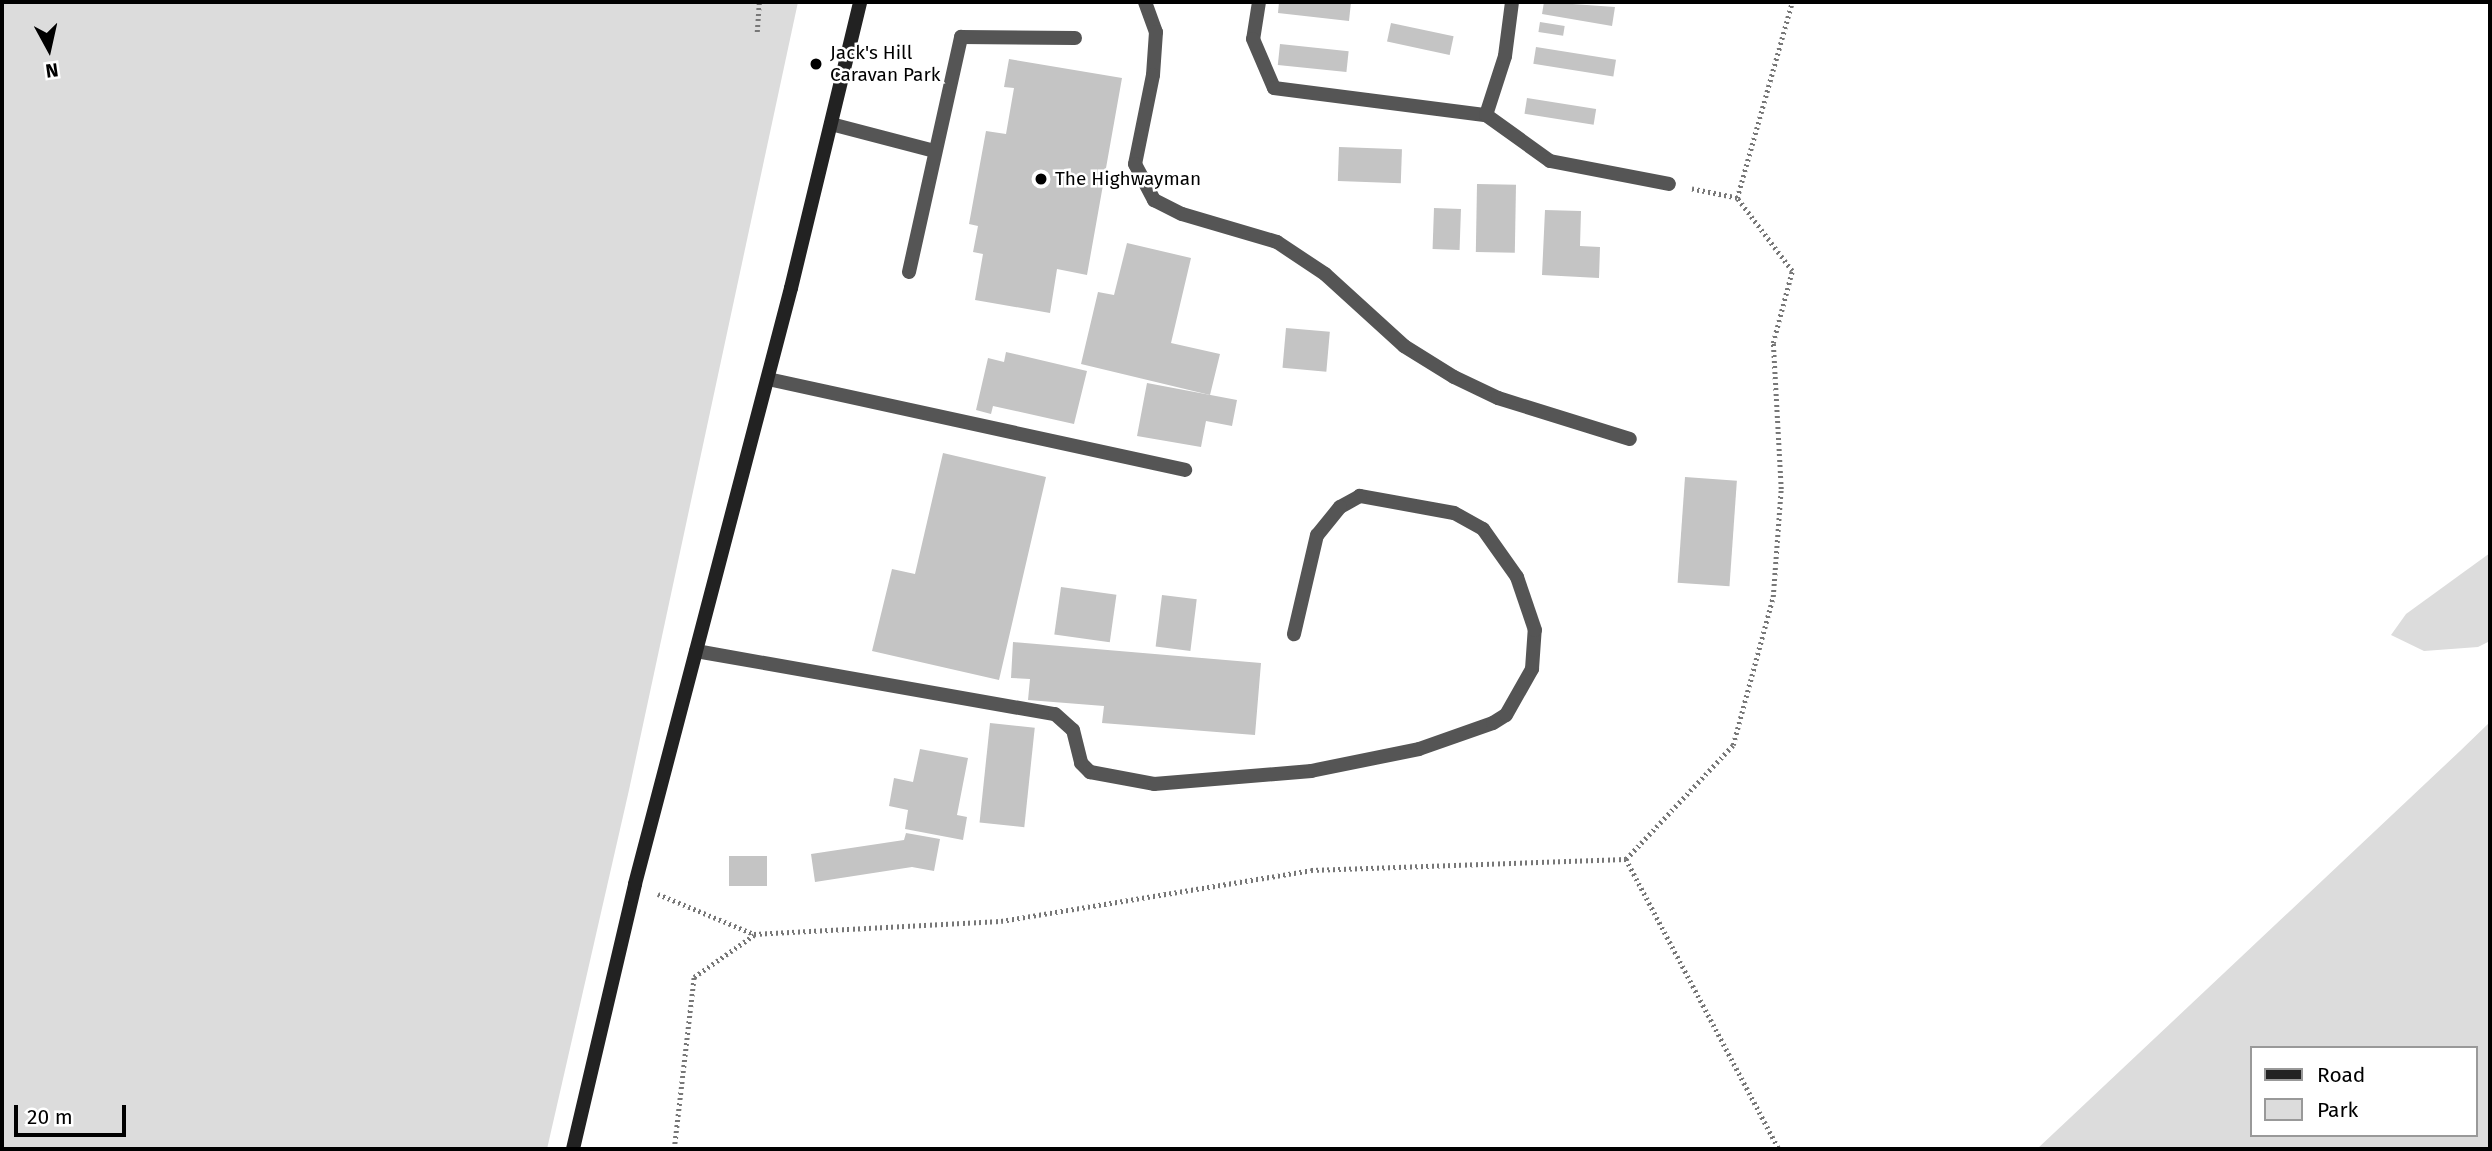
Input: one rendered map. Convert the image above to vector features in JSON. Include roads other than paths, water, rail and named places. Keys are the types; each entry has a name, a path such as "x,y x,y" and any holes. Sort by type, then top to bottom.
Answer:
{"main road":[{"path":"573,1149 635,884 768,379 860,2"}],"lane":[{"path":"1145,2 1156,32 1153,75 1135,164 1154,200 1182,214 1277,242 1325,274 1404,346 1454,377 1498,398 1630,439"},
{"path":"1259,2 1253,38 1274,88 1486,115 1550,160 1669,184"},
{"path":"1486,115 1505,56 1512,2"},
{"path":"909,272 961,37 1075,38"},
{"path":"831,124 936,151"},
{"path":"768,379 1185,470"},
{"path":"696,651 1055,714 1073,730 1081,763 1090,772 1154,784 1311,771 1419,749 1493,723 1506,715 1532,669 1535,630 1517,577 1483,529 1454,513 1360,496 1340,507 1317,535 1294,634"}],"place":[{"name":"Jack's Hill Caravan Park","path":"816,64"},
{"name":"The Highwayman","path":"1041,179"}]}
